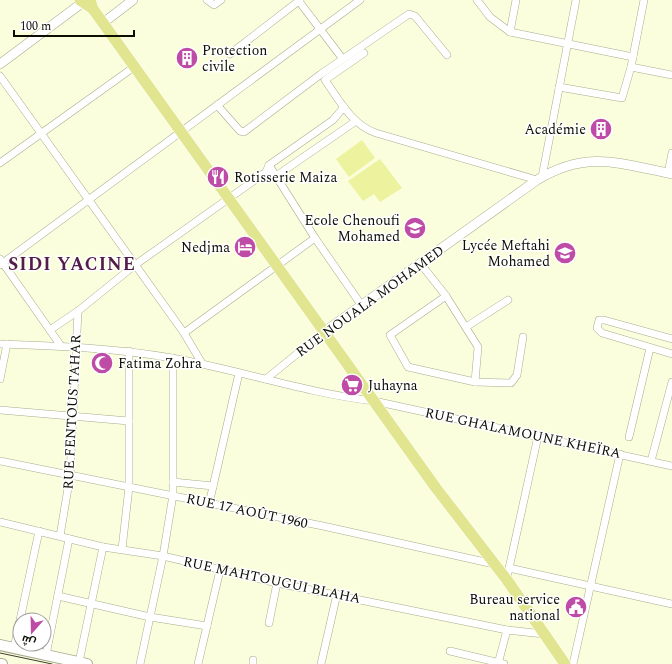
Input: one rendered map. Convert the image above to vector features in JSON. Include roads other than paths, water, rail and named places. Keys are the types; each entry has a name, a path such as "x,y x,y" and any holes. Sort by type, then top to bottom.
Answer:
{"main road":[{"path":"86,2 104,23 436,488 507,580 565,664"},
{"path":"0,645 12,648"},
{"path":"32,652 83,663"}],"street":[{"path":"104,23 133,0"},
{"path":"207,0 214,5 221,0"},
{"path":"230,54 299,0 342,58"},
{"path":"61,346 1,262 90,200 360,0"},
{"path":"477,0 490,17 510,32 633,57"},
{"path":"510,32 516,0"},
{"path":"333,120 353,123 369,131 539,179 576,0"},
{"path":"559,87 619,98 624,96 644,0"},
{"path":"0,64 86,2"},
{"path":"217,105 240,131 244,132 342,58 409,14 415,16 447,56"},
{"path":"353,123 325,80 364,53"},
{"path":"0,163 134,67"},
{"path":"631,67 672,75"},
{"path":"0,76 184,333 203,365"},
{"path":"50,330 78,311 135,265 266,172 270,165 333,120 344,107"},
{"path":"276,176 353,123"},
{"path":"670,174 672,153"},
{"name":"RUE NOUALA MOHAMED","path":"266,380 324,332 539,179 554,170 570,164 594,161 613,162 670,174"},
{"path":"270,165 315,238 362,306"},
{"path":"266,172 276,176"},
{"path":"184,333 315,238"},
{"path":"420,263 446,296 466,327 478,350 476,382"},
{"path":"446,296 391,333 390,338 408,367 476,382 511,383 517,376 523,337"},
{"path":"466,327 508,300"},
{"name":"RUE FENTOUS TAHAR","path":"60,536 70,476 75,347 78,311"},
{"path":"672,339 604,320 598,321 597,328 602,333 672,354"},
{"path":"0,379 4,344"},
{"name":"RUE GHALAMOUNE KHEÏRA","path":"4,344 129,351 173,358 341,397 374,401 672,466"},
{"path":"630,437 650,348"},
{"path":"122,550 129,487 129,351"},
{"path":"140,664 163,556 173,495 173,358"},
{"path":"209,504 239,374"},
{"path":"651,461 672,382"},
{"path":"0,410 130,421"},
{"path":"507,580 538,436"},
{"path":"573,664 620,454"},
{"name":"RUE 17 AOÛT 1960","path":"0,461 70,476 173,495 209,504 494,564"},
{"path":"173,482 213,486"},
{"name":"RUE MAHTOUGUI BLAHA","path":"0,522 103,547 163,556 277,584 337,594 507,630 544,634"},
{"path":"22,612 39,531"},
{"path":"46,655 70,539"},
{"path":"83,663 91,604 103,547"},
{"path":"510,568 672,604"},
{"path":"198,664 220,570"},
{"path":"269,623 277,584"},
{"path":"321,664 337,594"},
{"path":"58,596 150,617 207,626"},
{"path":"450,651 500,664 507,630"}],"tram line":[{"path":"0,653 52,664"}],"place":[{"name":"Protection civile","path":"187,58"},
{"name":"Académie","path":"601,129"},
{"name":"Rotisserie Maiza","path":"218,177"},
{"name":"Ecole Chenoufi Mohamed","path":"415,228"},
{"name":"Nedjma","path":"245,247"},
{"name":"Lycée Meftahi Mohamed","path":"565,253"},
{"name":"Fatima Zohra","path":"102,363"},
{"name":"Juhayna","path":"352,385"},
{"name":"Bureau service national","path":"576,607"}],"district":[{"name":"SIDI YACINE","path":"72,264"}]}
